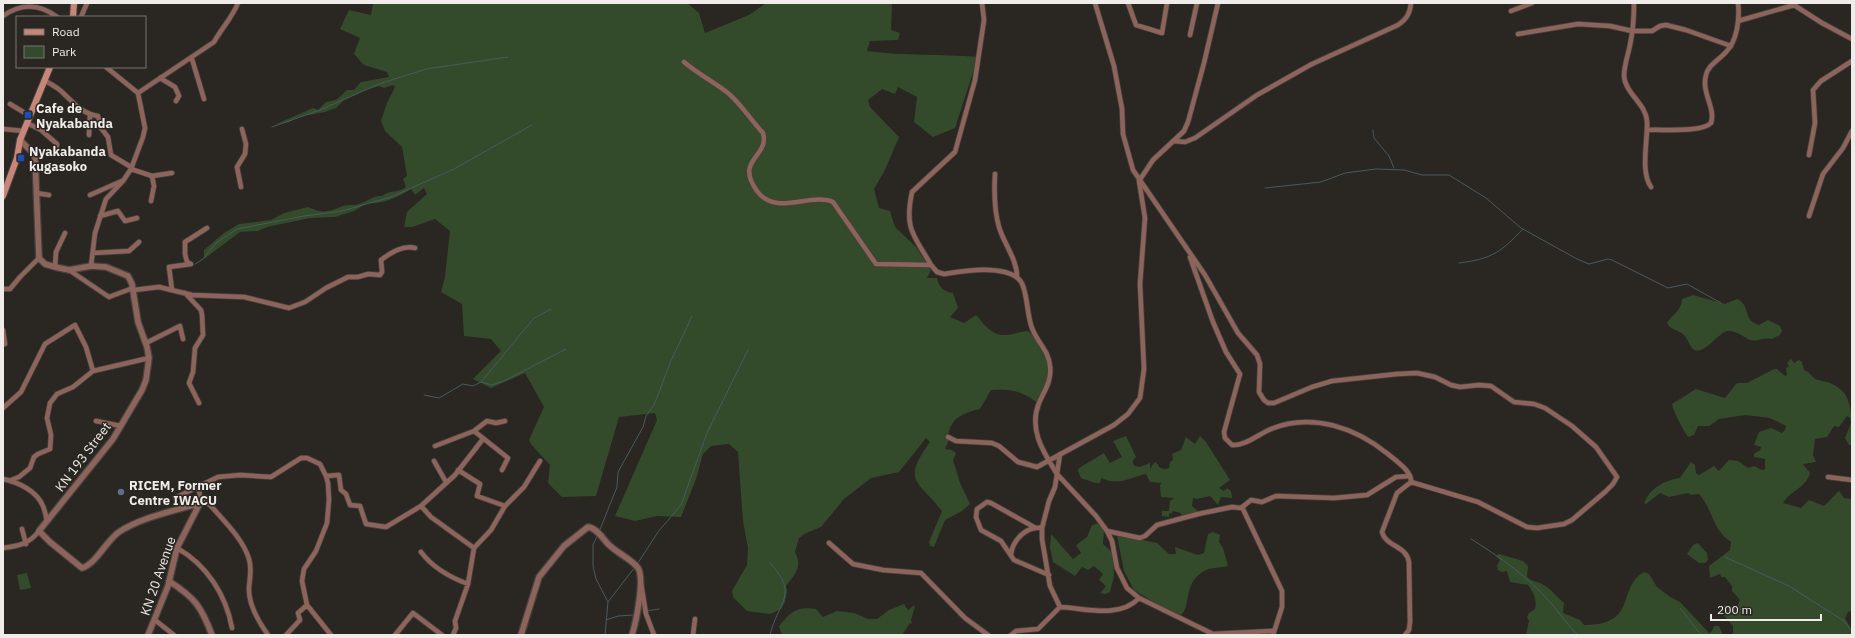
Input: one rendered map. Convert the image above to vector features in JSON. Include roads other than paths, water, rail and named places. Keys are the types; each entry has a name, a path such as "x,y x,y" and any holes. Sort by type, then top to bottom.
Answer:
{"main road":[{"path":"73,16 74,3"},
{"path":"3,196 17,158 20,140 50,68"}],"street":[{"path":"81,16 87,3"},
{"path":"138,93 192,59 214,42 220,31 233,15 238,3"},
{"path":"982,3 984,20 975,80 955,152 912,192 910,218 912,234 931,265 940,273 993,270 1016,277 1023,285 1032,327 1046,350 1050,365 1048,385 1038,404 1036,415 1036,432 1039,443 1058,474 1096,516 1107,531 1112,541 1117,568 1121,579 1127,588 1139,598 1214,635 1272,633 1282,607 1282,591 1242,507"},
{"path":"948,437 956,441 999,446 1012,458 1022,464 1037,467 1109,428 1128,414 1140,398 1143,387 1144,369 1140,284 1145,218 1138,181 1129,158 1123,134 1122,109 1114,66 1095,3"},
{"path":"1128,3 1136,25 1162,34 1167,3"},
{"path":"1130,8 1132,3"},
{"path":"1190,35 1197,3"},
{"path":"1138,181 1153,160 1184,131 1188,122 1204,63 1218,3"},
{"path":"1174,141 1191,141 1266,89 1312,64 1398,25 1407,19 1411,10 1411,3"},
{"path":"1511,11 1532,3"},
{"path":"1634,3 1632,31 1624,76 1631,92 1642,107 1647,120 1646,166 1649,184 1652,188"},
{"path":"1647,130 1697,128 1706,127 1711,123 1712,114 1705,90 1706,75 1709,67 1731,46 1738,21 1738,3"},
{"path":"1738,21 1794,4 1822,23 1852,40"},
{"path":"3,16 16,8 26,6 39,7 55,16"},
{"path":"1518,34 1578,24 1610,26 1632,31 1652,31 1660,26 1666,25 1686,30 1731,46"},
{"path":"192,59 204,99"},
{"path":"1809,155 1815,123 1813,90 1821,81 1852,61"},
{"path":"684,62 737,102 762,133 764,139 762,146 750,166 748,173 750,180 760,195 771,202 780,204 828,199 835,205 876,264 931,265"},
{"path":"91,266 100,216 106,199 123,181 131,168 145,128 139,106 138,93 107,68"},
{"path":"160,78 175,87 179,96 176,101"},
{"path":"44,80 62,92 74,105 90,114 98,116 101,128 108,137 111,155 131,168 152,176 172,173"},
{"path":"10,104 30,116"},
{"path":"90,114 90,135"},
{"path":"27,123 41,130 57,144 56,153"},
{"path":"3,129 24,131"},
{"path":"241,186 237,167 245,154 246,144 242,129"},
{"path":"1809,216 1823,174 1843,148 1852,131"},
{"path":"3,289 10,289 39,258 34,157 30,150 20,140"},
{"path":"995,174 994,199 999,226 1015,265 1016,277"},
{"path":"151,201 154,186 152,176"},
{"path":"90,195 123,181"},
{"path":"1138,181 1155,202 1190,253 1234,328 1259,358 1259,392 1268,403 1274,403 1312,387 1332,381 1396,374 1423,374 1460,387 1479,385 1490,386 1496,388 1514,402 1534,404 1545,408 1572,426 1596,447 1617,477 1606,492 1572,520 1564,524 1537,528 1527,527 1478,502 1411,482"},
{"path":"36,193 49,195"},
{"path":"100,216 118,211 125,221 137,218"},
{"path":"172,290 169,267 192,264 187,262 186,259 185,242 207,228"},
{"path":"55,267 56,252 65,233"},
{"path":"93,253 129,251 139,242"},
{"path":"69,270 109,297 133,289 159,286 185,293 244,297 289,308 305,302 326,288 348,277 358,277 368,274 380,275 382,272 381,260 403,248 415,248"},
{"path":"1190,253 1213,322 1226,352 1240,374 1224,432 1228,441 1232,445 1241,444 1276,427 1294,424 1325,424 1361,435 1400,464 1410,476 1411,482"},
{"name":"KN 193 Street","path":"39,258 45,264 69,270 91,266 106,267 118,270 128,276 133,289 138,322 146,343 149,358 146,380 142,390 104,453 39,531"},
{"path":"185,293 201,310 202,315 203,335 195,348 193,372 189,383 199,403"},
{"path":"3,408 21,392 44,344 75,325 86,347 93,371"},
{"path":"146,343 180,326 183,339"},
{"path":"3,330 5,344"},
{"path":"12,480 19,478 30,468 34,457 50,449 51,435 47,413 54,396 73,387 93,371 149,358"},
{"path":"96,421 121,426"},
{"path":"434,446 474,431 487,421 496,423 505,422"},
{"path":"474,431 508,458 502,470"},
{"path":"326,476 339,474 342,491 346,494 350,505 360,506 366,524 386,527 421,506 458,470 483,439"},
{"path":"1060,454 1058,474 1042,528 1043,547 1052,592 1060,608"},
{"path":"175,498 200,484 218,477 240,475 270,477 301,458 307,458 320,464 326,476 329,500 327,523 318,546 303,572 303,589 307,605 331,635"},
{"path":"434,461 446,482"},
{"path":"453,635 456,628 455,619 468,584 474,548 491,530 505,506 524,487 540,461"},
{"path":"458,470 480,484 477,496 505,506"},
{"path":"1107,531 1140,538 1145,536 1157,525 1198,514 1242,507 1251,500 1262,502 1276,496 1334,498 1367,495 1396,478 1410,476"},
{"path":"1828,477 1852,480"},
{"path":"3,478 12,480 29,490 43,505 47,521"},
{"path":"1405,635 1409,630 1410,622 1409,562 1405,552 1386,541 1382,532 1395,496 1411,482"},
{"path":"200,484 200,502"},
{"path":"3,548 26,544 32,540 39,531 82,568 92,562 111,539 133,524 200,502 206,502 211,506 245,550 250,566 249,588 251,603 261,625 268,635"},
{"name":"KN 20 Avenue","path":"148,635 169,581 177,548 200,502"},
{"path":"1042,528 1034,527 992,503 987,502 980,505 977,510 976,517 981,530 1001,541 1014,560 1049,574"},
{"path":"421,506 431,517 474,548"},
{"path":"521,635 539,577 549,562 578,533 588,527 594,528 613,549 636,566 643,588 646,611 654,635"},
{"path":"1011,554 1016,541 1026,530 1034,527"},
{"path":"22,529 26,544"},
{"path":"829,543 853,564 883,570 921,573 965,618 988,635"},
{"path":"177,548 196,562 217,587 225,600 232,628"},
{"path":"421,552 426,560 442,573 468,584"},
{"path":"632,635 638,614 640,580"},
{"path":"169,581 188,594 200,607 212,635"},
{"path":"1011,635 1016,631 1038,629 1060,608 1105,611 1133,603 1139,598"},
{"path":"286,635 300,620 298,613 307,605"},
{"path":"395,635 414,613 442,635"},
{"path":"692,635 695,619"},
{"path":"155,620 174,635"}],"waterway":[{"path":"272,127 320,110 379,84 426,69 508,57"},
{"path":"195,264 203,259 216,243 237,229 304,216 342,211 391,197 454,169 532,125"},
{"path":"1373,130 1374,138 1389,156 1394,168"},
{"path":"1265,188 1321,182 1345,173 1376,169 1404,170 1422,175 1449,175 1486,198 1521,228 1577,259 1589,264 1608,259 1612,260 1668,288 1687,284 1721,303"},
{"path":"1459,263 1488,257 1502,249 1523,229"},
{"path":"482,381 534,318 551,309"},
{"path":"599,532 617,487 618,472 643,427 646,416 654,405 671,361 692,316"},
{"path":"424,395 439,398 463,384 473,386 481,382 492,385 506,380 566,349"},
{"path":"638,563 658,532 681,505 707,433 748,350"},
{"path":"598,534 593,545 593,566 596,579 608,602 605,635"},
{"path":"1471,539 1503,560 1532,584 1550,602 1578,635"},
{"path":"1725,557 1789,586 1844,621 1852,631"},
{"path":"770,563 784,583 785,591 784,598 770,635"},
{"path":"608,602 635,567"},
{"path":"1680,608 1701,635"},
{"path":"647,611 659,609"},
{"path":"606,620 618,616 634,615"}],"place":[{"name":"Cafe de Nyakabanda","path":"28,115"},
{"name":"Nyakabanda kugasoko","path":"21,158"},
{"name":"RICEM, Former Centre IWACU","path":"121,492"}]}
